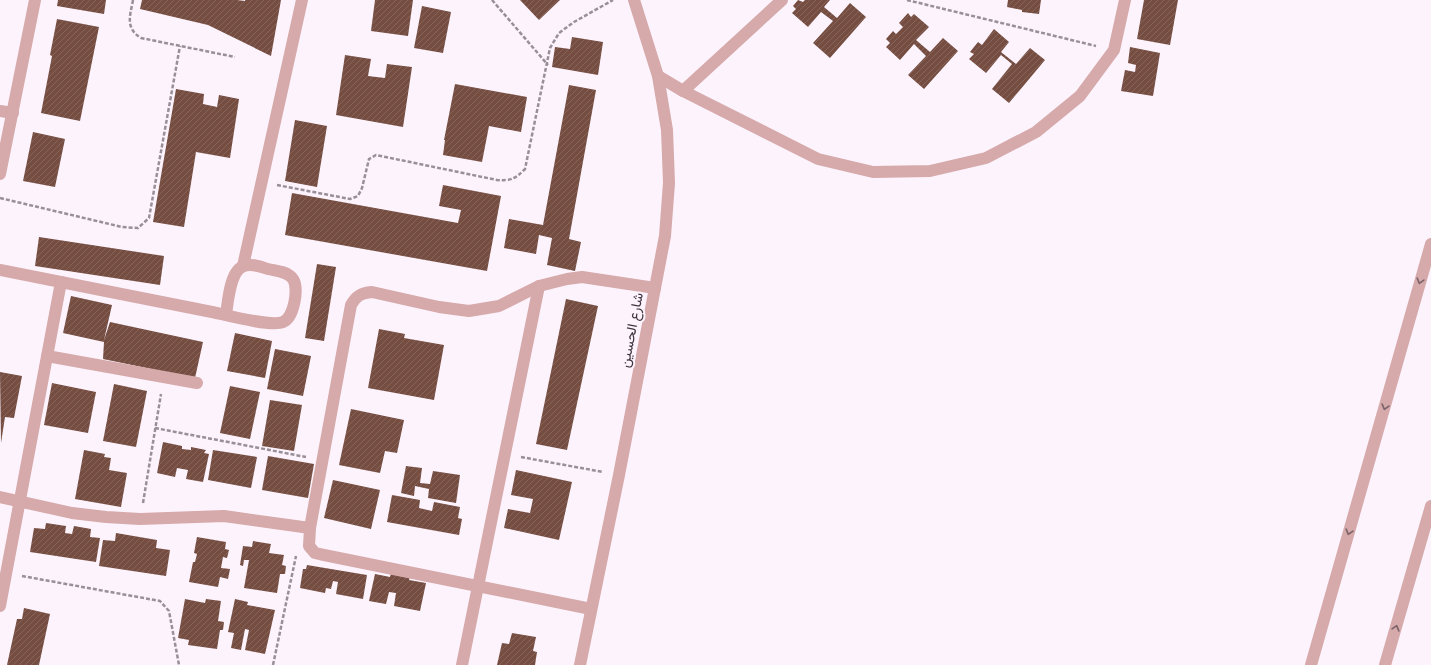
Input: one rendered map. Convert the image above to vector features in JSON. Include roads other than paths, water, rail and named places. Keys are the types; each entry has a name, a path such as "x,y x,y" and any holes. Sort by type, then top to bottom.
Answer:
{"street":[{"path":"0,174 35,0"},
{"path":"243,266 302,0"},
{"name":"شارع الحسين","path":"580,665 655,288 664,236 669,183 667,130 658,76 634,0"},
{"path":"684,91 782,0"},
{"path":"658,76 684,91 818,159 873,172 930,171 986,158 1036,132 1080,96 1114,50 1125,0"},
{"path":"0,111 13,114"},
{"path":"1311,665 1431,244"},
{"path":"0,270 226,315 276,323 284,322 290,317 296,291 296,283 291,276 284,272 252,265 243,266 237,271 233,278 226,315"},
{"path":"591,610 315,553 309,546 306,527 322,460 351,306 355,298 363,293 372,292 439,307 469,311 499,306 539,286 582,277 655,288"},
{"path":"0,606 61,282"},
{"path":"462,665 539,286"},
{"path":"47,356 197,384"},
{"path":"0,497 78,514 106,517 140,519 224,516 306,527"},
{"path":"1385,665 1431,506"}]}
